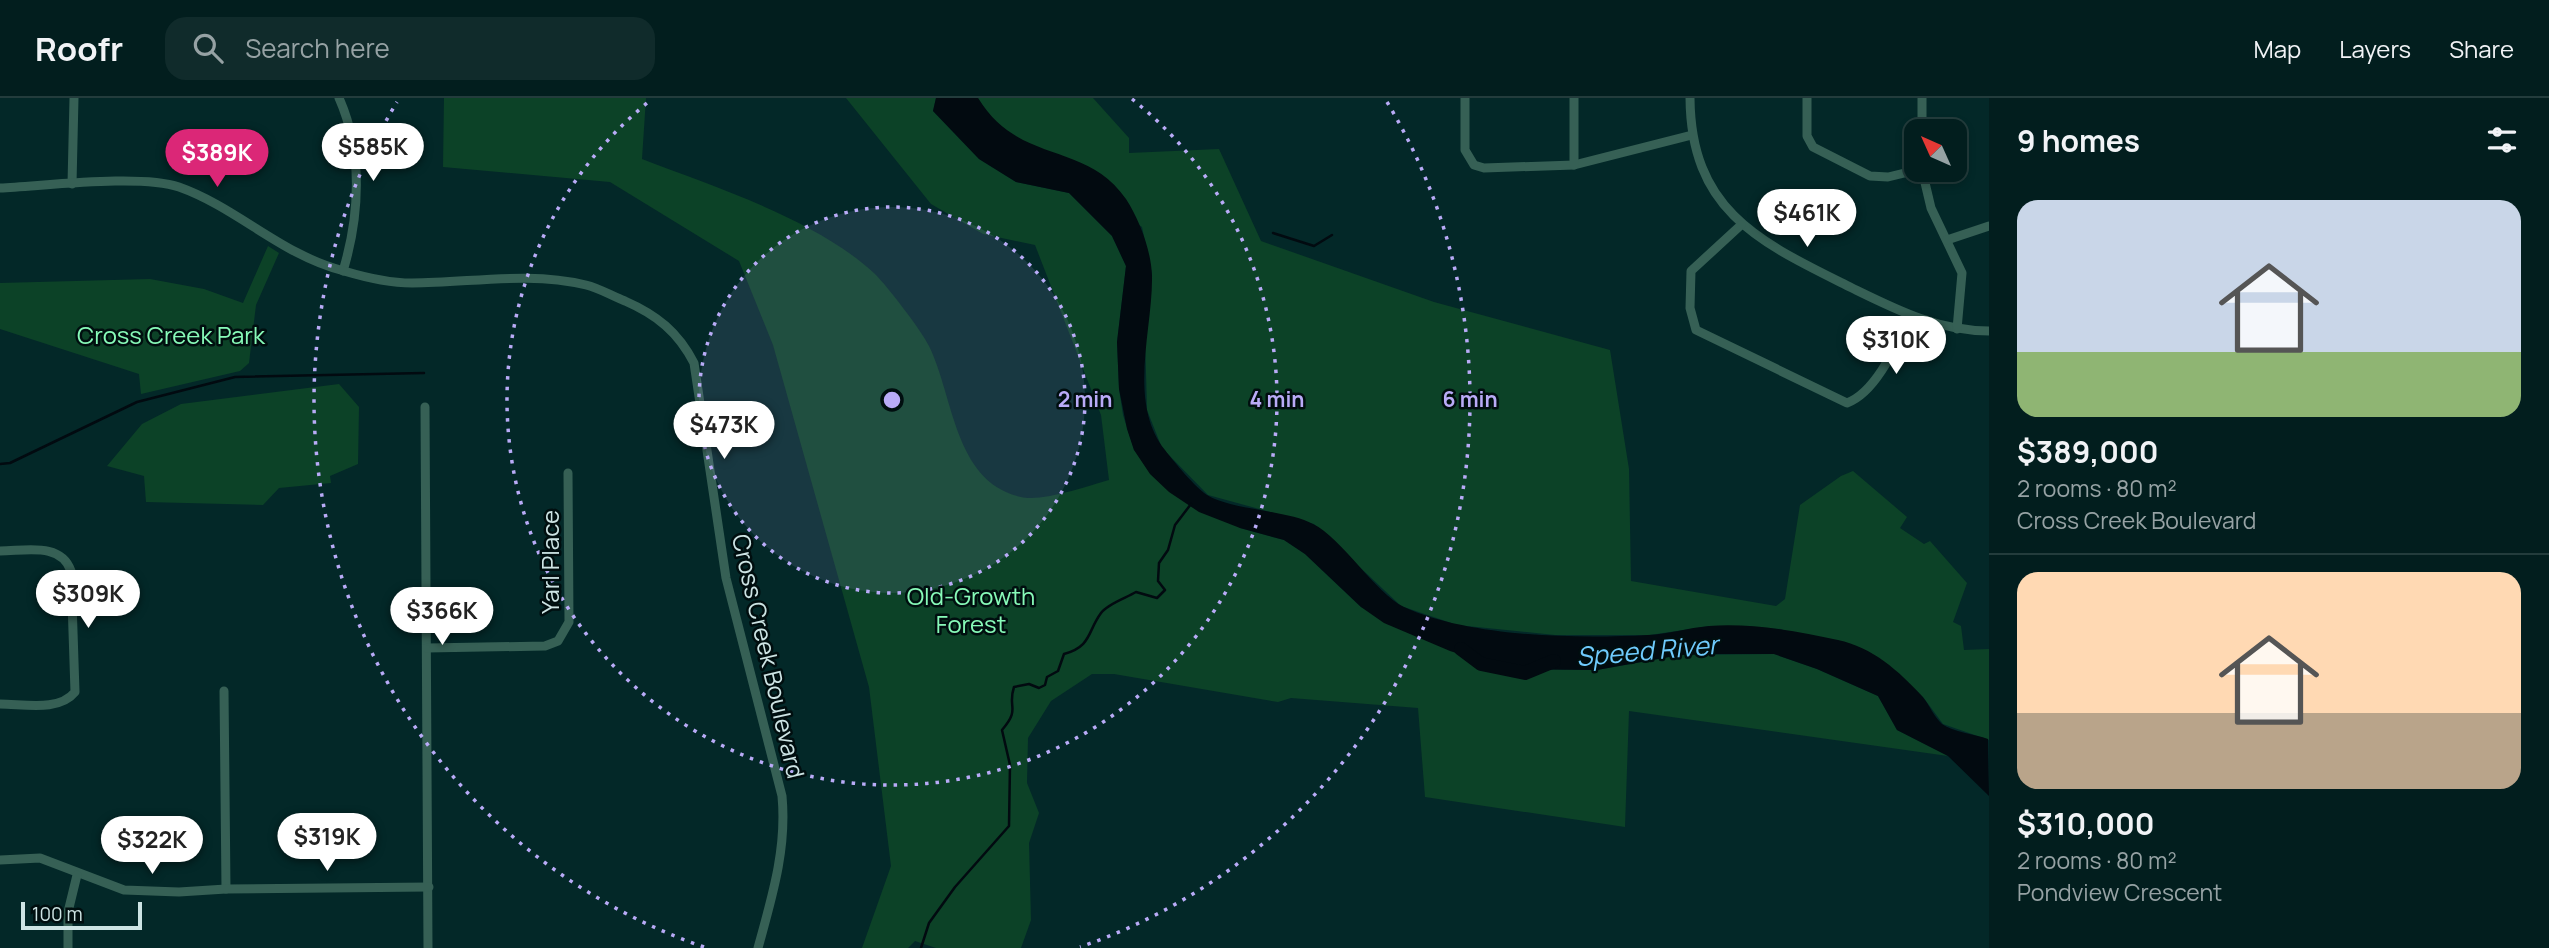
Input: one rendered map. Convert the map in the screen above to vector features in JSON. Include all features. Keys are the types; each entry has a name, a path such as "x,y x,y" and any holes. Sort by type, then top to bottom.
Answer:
{"street":[{"path":"72,184 74,98"},
{"path":"339,98 348,119 358,179 343,271"},
{"path":"1465,98 1465,150 1474,165 1485,169 1574,165 1692,135"},
{"path":"1574,98 1574,165"},
{"path":"1690,98 1692,135 1712,185 1741,225 1780,253 1910,316 1957,328 1989,331"},
{"path":"1807,98 1807,136 1813,147 1870,176 1888,177 1904,174"},
{"path":"1922,98 1922,119"},
{"name":"Cross Creek Boulevard","path":"0,188 153,182 178,187 202,197 295,254 343,271 408,284 529,278 587,285 640,308 664,322 682,340 694,363 726,578 782,796 785,829 780,863 758,948"},
{"path":"1923,182 1931,208 1962,273 1957,328"},
{"path":"1741,225 1691,271 1690,308 1696,330 1837,401 1847,403 1885,366 1910,316"},
{"path":"1947,240 1989,226"},
{"path":"425,407 428,948"},
{"name":"Yarl Place","path":"427,648 545,646 564,635 569,622 568,474"},
{"path":"0,551 57,551 67,558 71,571 75,692 68,701 55,705 0,704"},
{"path":"224,691 226,888"},
{"path":"0,860 40,858 124,890 179,892 226,888 429,887"},
{"path":"68,948 68,912 77,874"}],"green space":[{"name":"Old-Growth Forest","path":"444,98 646,98 642,159 795,221 851,254 881,280 929,346 959,435 982,474 999,488 1030,498 1065,493 1109,480 1101,415 1035,245 983,234 931,204 846,98 936,98 933,111 979,159 1016,182 1069,193 1112,236 1126,266 1117,342 1119,389 1123,415 1134,450 1240,528 1284,540 1305,554 1361,607 1507,669 1597,670 1680,655 1774,654 1817,669 1878,696 1897,730 1948,756 1629,711 1625,827 1425,797 1418,708 1291,698 1278,702 1114,674 1092,674 1051,701 1028,738 1027,783 1039,813 1029,843 1031,920 1021,948 936,948 915,941 908,948 862,948 891,866 869,687 773,345 739,261 610,182 443,167"},
{"path":"978,98 1093,98 1129,138 1129,153 1219,149 1261,241 1434,302 1610,350 1629,469 1631,581 1776,606 1785,599 1800,505 1841,476 1853,471 1907,517 1900,528 1924,544 1930,541 1967,583 1953,622 1961,626 1964,650 1989,649 1989,740 1943,724 1923,697 1781,629 1710,626 1650,635 1555,635 1457,625 1401,606 1314,524 1208,495 1162,448 1147,410 1145,335 1152,274 1142,227 1010,134 990,118"},
{"name":"Cross Creek Park","path":"268,246 279,253 256,305 249,363 240,371 141,394 139,374 0,329 0,283 150,279 204,289 243,303"},
{"path":"339,384 359,407 358,464 330,476 331,483 279,488 263,505 146,502 144,476 107,466 142,424 181,404"}],"water":[{"path":"936,98 978,98 995,119 1013,134 1091,168 1110,181 1126,199 1144,236 1152,276 1144,388 1147,410 1154,431 1165,450 1191,481 1207,495 1230,504 1302,519 1313,524 1335,541 1393,600 1430,617 1459,625 1523,634 1589,637 1648,635 1709,626 1742,626 1791,631 1850,643 1873,654 1894,669 1922,696 1942,724 1988,739 1989,796 1948,756 1897,730 1878,696 1817,669 1774,654 1712,654 1680,655 1597,670 1506,669 1450,651 1384,623 1361,607 1305,554 1284,540 1240,528 1199,512 1169,492 1150,474 1134,450 1127,429 1119,389 1117,342 1126,266 1112,236 1069,193 1016,182 979,159 933,111"}],"waterway":[{"path":"1273,233 1314,246 1332,235"},
{"path":"0,464 10,463 137,402 235,377 424,373"},
{"path":"921,948 929,923 955,887 1009,826 1010,765 1002,730 1011,717 1014,687 1029,684 1039,688 1045,685 1047,677 1058,671 1064,654 1084,643 1101,613 1108,607 1136,592 1157,598 1165,590 1158,581 1159,563 1168,550 1175,525 1191,504"},
{"name":"Speed River","path":"1461,649 1481,664 1525,673 1554,661"}]}
